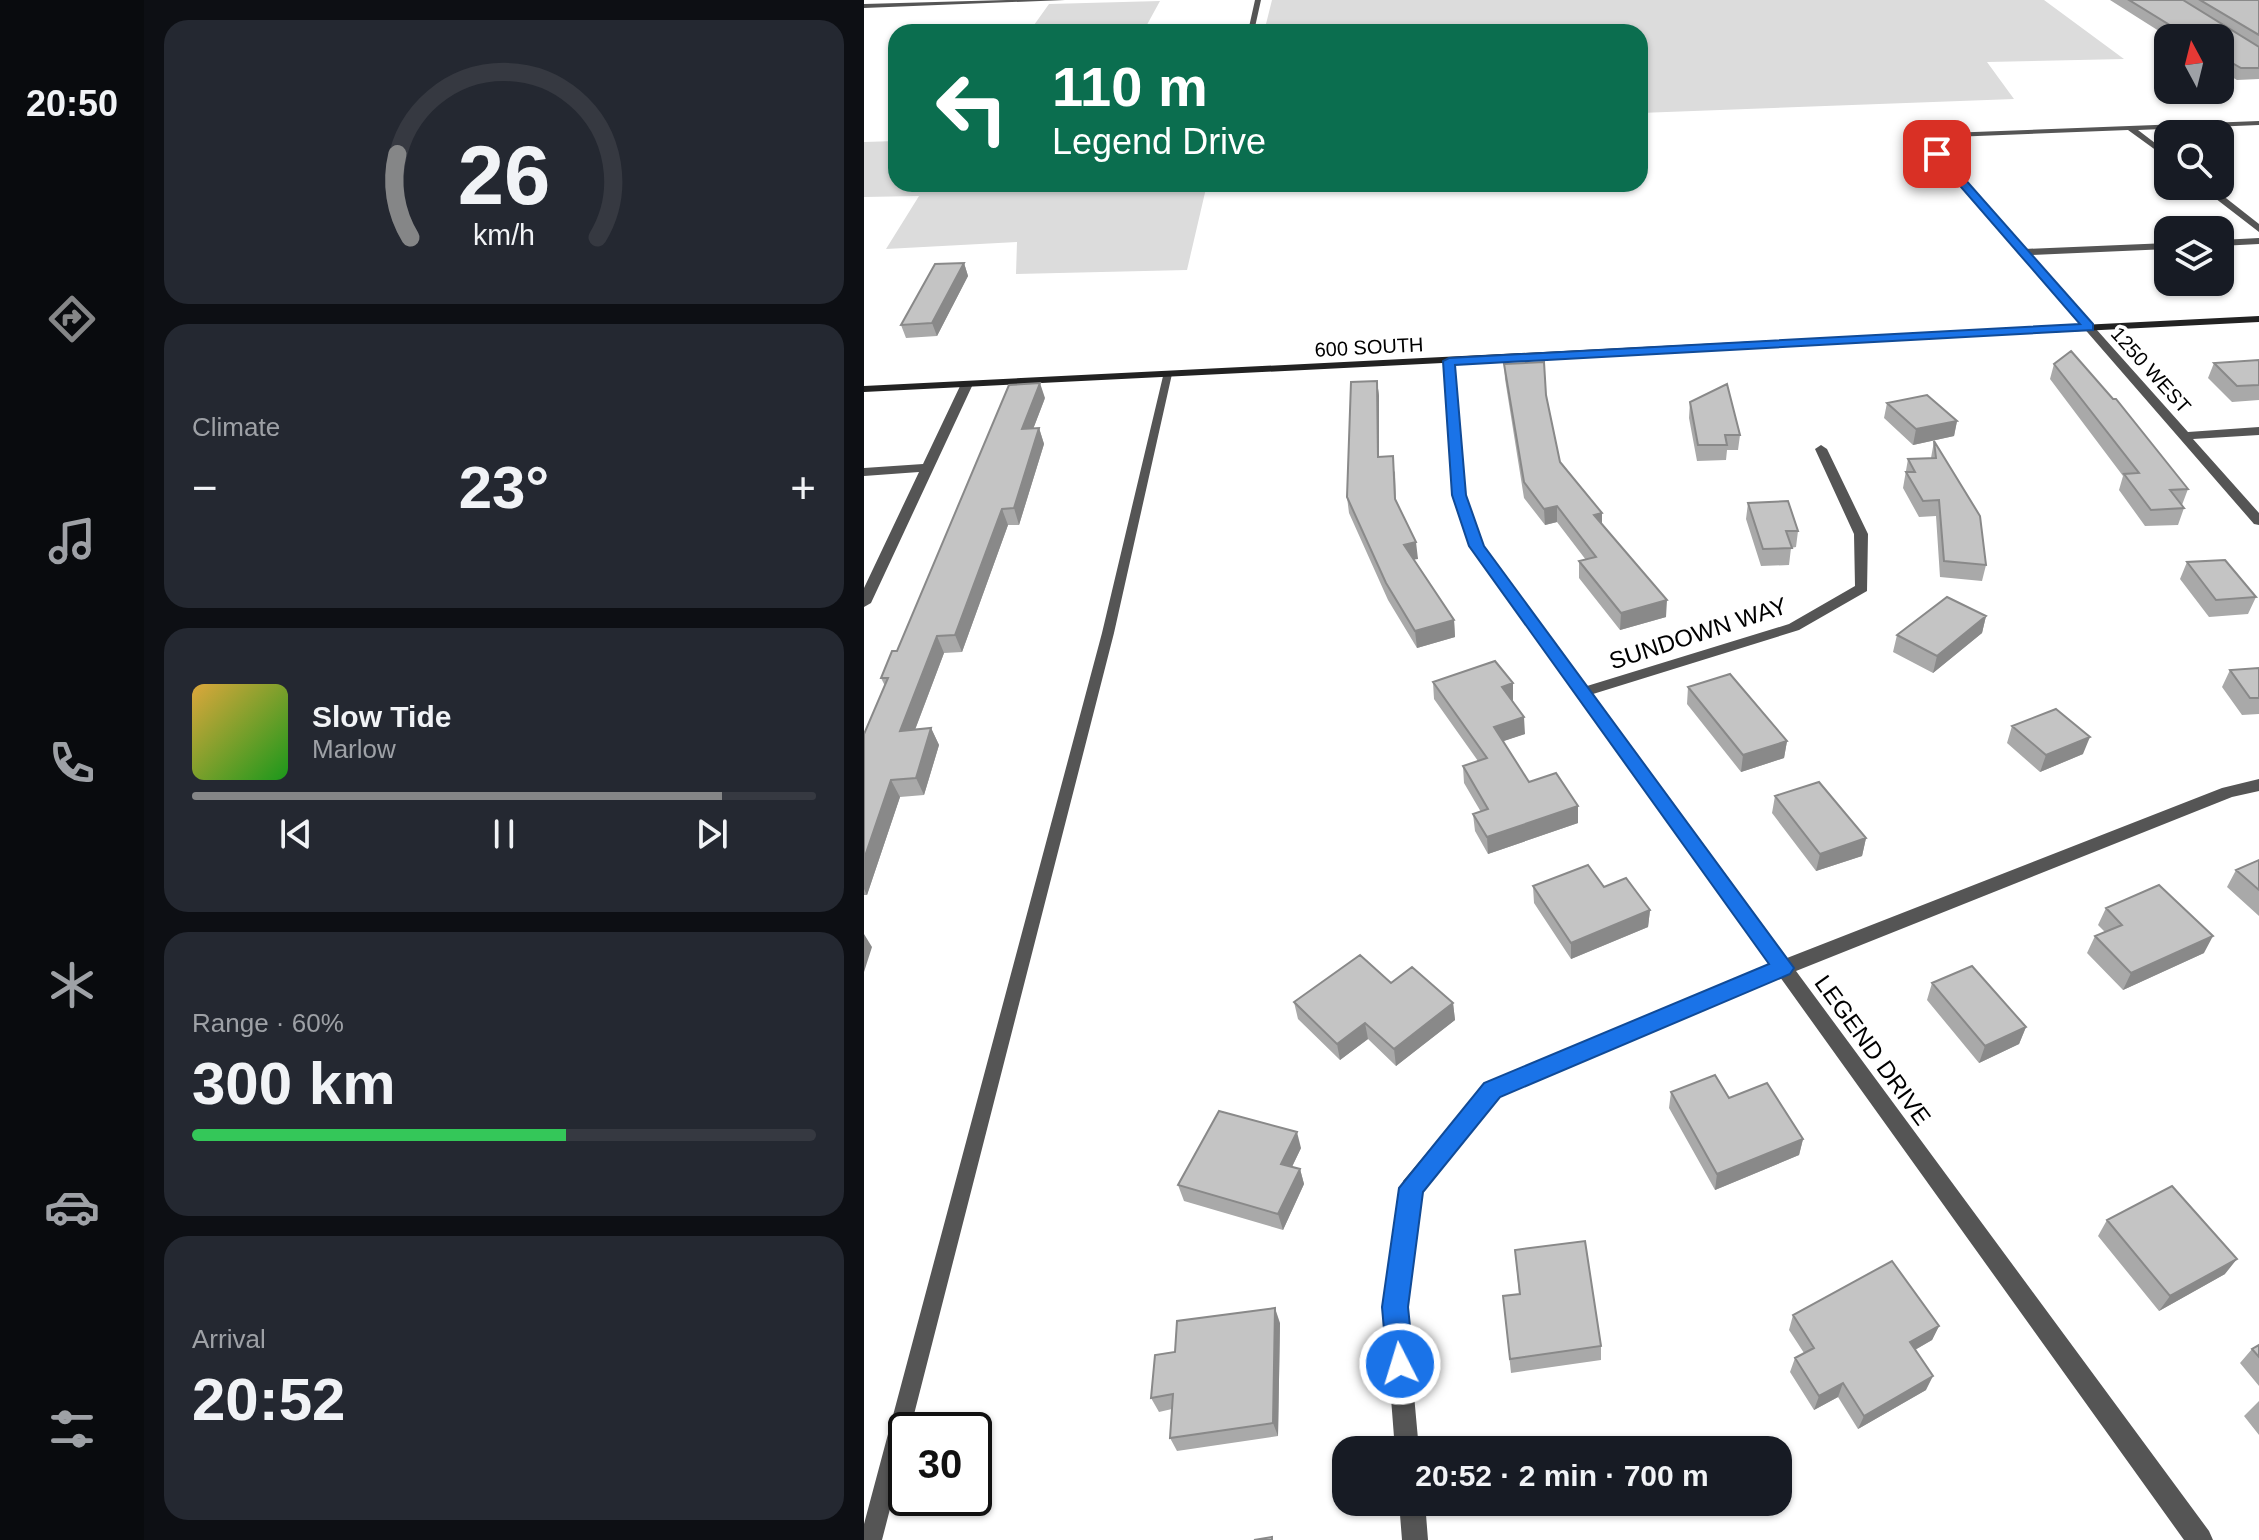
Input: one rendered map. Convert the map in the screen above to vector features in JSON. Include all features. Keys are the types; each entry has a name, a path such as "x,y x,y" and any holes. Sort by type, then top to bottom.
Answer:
{"main road":[{"name":"600 SOUTH","path":"864,389 2259,319"}],"street":[{"path":"2130,128 2259,123"},
{"path":"2130,128 2154,146"},
{"name":"1250 WEST","path":"2130,128 1921,136 2259,521"},
{"path":"2223,200 2259,229"},
{"path":"2234,242 2259,241"},
{"path":"2023,252 2154,247"},
{"name":"LEGEND DRIVE","path":"1449,361 1459,495 1477,546 2200,1540"},
{"path":"864,603 967,384"},
{"path":"2186,436 2259,431"},
{"name":"SUNDOWN WAY","path":"1584,692 1794,627 1862,588 1861,534 1821,449"},
{"path":"864,472 925,468"},
{"path":"1406,1436 1395,1307 1411,1188 1492,1090 1783,968 2228,792 2259,785"},
{"path":"1413,1516 1415,1540"}],"lane":[{"path":"864,6 1062,0"},
{"path":"1253,24 1258,0"},
{"path":"871,1540 1108,633 1167,374"}],"shaded area":[{"path":"1272,0 2044,0 2124,59 1987,62 2014,99 1648,113 1648,24 1266,24"},
{"path":"1160,1 1147,24 1035,24 1049,4"},
{"path":"888,141 888,192 1205,192 1187,270 1016,274 1017,242 886,249 919,196 864,197 864,142"}],"building":[{"path":"2129,0 2183,0 2222,24 2168,24"},
{"path":"2200,0 2259,0 2259,35"},
{"path":"2234,32 2259,47 2259,68 2241,68 2234,64"},
{"path":"964,263 932,323 901,325 935,264"},
{"path":"2071,351 2116,399 2188,489 2170,490 2184,508 2151,510 2124,474 2139,473 2054,364"},
{"path":"2259,360 2259,385 2237,386 2214,363"},
{"path":"1544,362 1546,395 1560,462 1602,513 1594,515 1667,600 1621,613 1579,561 1596,557 1557,506 1544,509 1524,482 1504,364"},
{"path":"1377,381 1378,457 1393,456 1395,499 1416,542 1404,545 1454,620 1415,631 1386,583 1347,497 1351,382"},
{"path":"1040,383 1022,429 1039,428 1014,508 1002,509 955,635 937,636 900,731 931,728 916,778 891,780 864,859 864,734 888,678 881,678 892,651 897,651 1009,385"},
{"path":"1727,384 1740,435 1725,435 1727,445 1698,445 1690,402"},
{"path":"1927,395 1957,421 1916,429 1887,403"},
{"path":"1934,441 1980,516 1986,565 1944,561 1939,500 1923,501 1906,472 1915,472 1908,459 1936,458"},
{"path":"1788,501 1798,531 1786,531 1792,548 1763,549 1748,503"},
{"path":"2225,560 2256,597 2216,600 2187,562"},
{"path":"1947,597 1986,616 1937,656 1897,635"},
{"path":"1495,661 1513,683 1502,687 1524,717 1494,727 1529,782 1556,773 1578,806 1487,837 1473,814 1488,809 1463,766 1487,758 1433,682"},
{"path":"2259,668 2259,698 2250,698 2230,670"},
{"path":"1730,674 1787,741 1743,755 1688,687"},
{"path":"2056,709 2090,737 2046,755 2012,726"},
{"path":"1819,782 1866,838 1820,854 1775,796"},
{"path":"2259,860 2259,890 2236,870"},
{"path":"1588,865 1604,887 1626,878 1650,910 1571,943 1533,886"},
{"path":"2159,885 2213,936 2131,973 2095,936 2122,925 2106,908"},
{"path":"1360,955 1391,983 1412,967 1453,1003 1394,1049 1365,1023 1337,1044 1294,1002"},
{"path":"1972,966 2026,1027 1985,1046 1932,983"},
{"path":"1715,1075 1729,1098 1767,1083 1803,1139 1717,1174 1671,1092"},
{"path":"1219,1111 1297,1132 1281,1164 1300,1169 1278,1214 1178,1185"},
{"path":"2172,1186 2237,1259 2170,1296 2107,1220"},
{"path":"1585,1241 1601,1346 1510,1359 1503,1296 1520,1294 1515,1250"},
{"path":"1892,1261 1939,1326 1910,1342 1933,1376 1864,1416 1843,1383 1819,1396 1795,1358 1814,1348 1793,1315"},
{"path":"1275,1308 1273,1423 1170,1438 1173,1394 1151,1398 1155,1355 1175,1352 1177,1321"},
{"path":"2259,1345 2259,1357 2252,1349"}],"route":[{"path":"1400,1364 1395,1307 1411,1188 1492,1090 1783,968 1477,546 1459,495 1449,361 2089,327 1937,154"}]}
